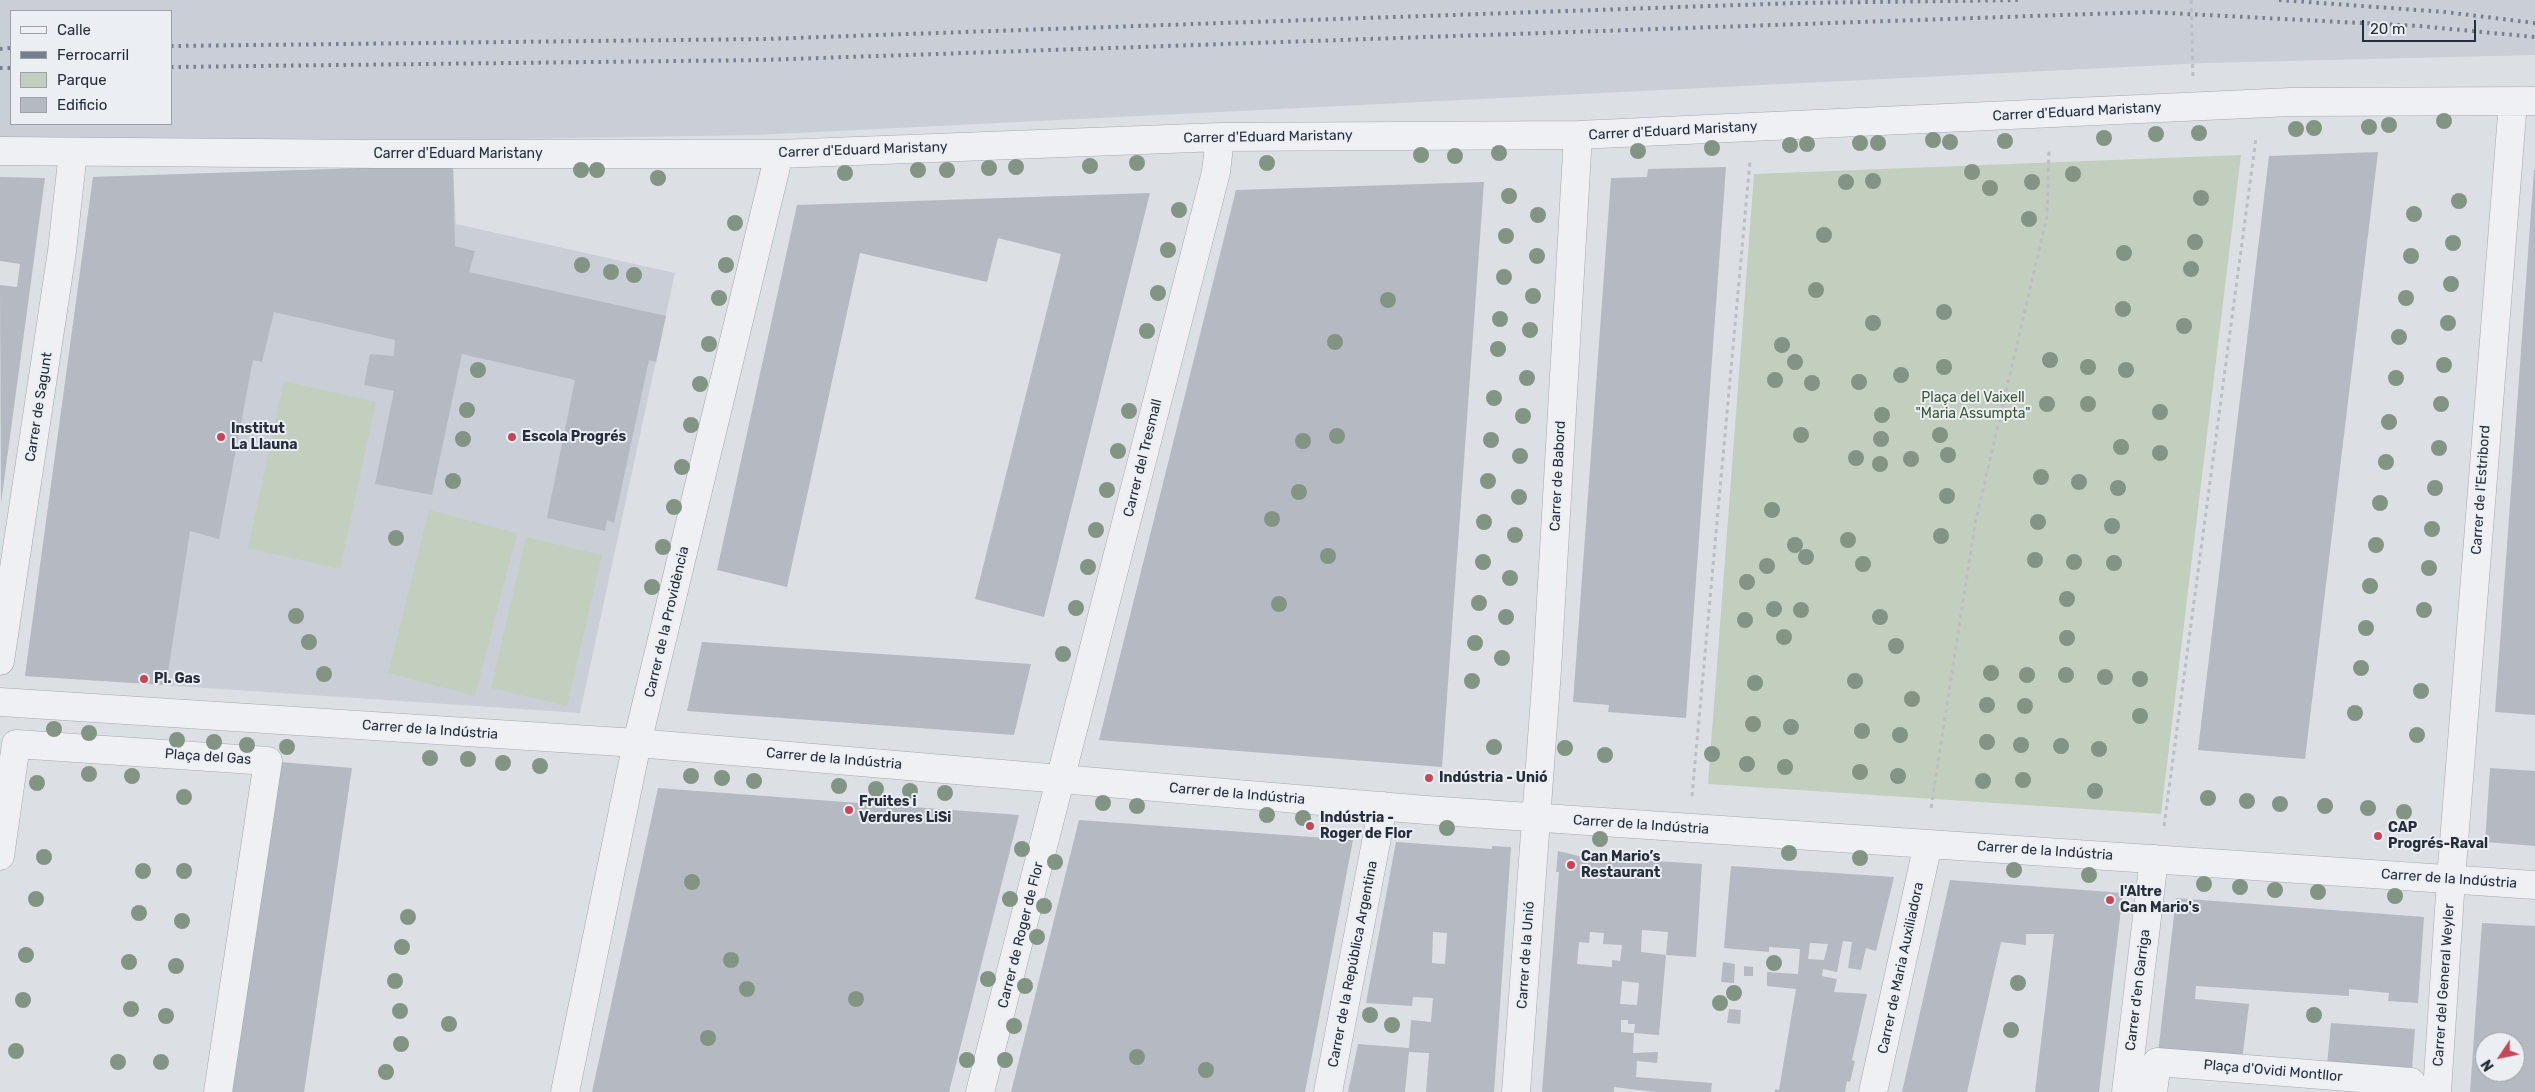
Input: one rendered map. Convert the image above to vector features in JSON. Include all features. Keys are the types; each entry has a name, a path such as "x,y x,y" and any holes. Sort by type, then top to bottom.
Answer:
{"street":[{"name":"Carrer d'Eduard Maristany","path":"0,151 779,154 1220,137 1578,135 2291,102 2524,102"},
{"name":"Carrer de l'Estribord","path":"2451,878 2524,102"},
{"name":"Carrer de Babord","path":"1536,818 1548,650 1578,135"},
{"name":"Carrer del Tresmall","path":"1062,778 1214,182 1220,137"},
{"name":"Carrer de Sagunt","path":"0,661 62,251 73,152"},
{"name":"Carrer de la Providència","path":"565,1092 637,743 779,154"},
{"name":"Carrer de la Indústria","path":"0,702 637,743 1536,818 2535,885"},
{"name":"Plaça del Gas","path":"0,856 16,744 268,761 218,1092"},
{"name":"Carrer de Roger de Flor","path":"980,1092 1062,778"},
{"name":"Carrer de la República Argentina","path":"1328,1092 1383,806"},
{"name":"Carrer de la Unió","path":"1516,1092 1536,818"},
{"name":"Carrer de Maria Auxiliadora","path":"1873,1092 1928,844"},
{"name":"Carrer d'en Garriga","path":"2126,1092 2154,859"},
{"name":"Carrer del General Weyler","path":"2437,1092 2451,878"},
{"name":"Plaça d'Ovidi Montllor","path":"2153,1092 2157,1062 2411,1082 2410,1092"}],"path":[{"path":"2191,0 2193,76"},
{"path":"2164,832 2256,136"},
{"path":"1941,809 1931,808 1975,524 2047,216 2050,145 2040,145"},
{"path":"1692,799 1750,161 1759,161"}],"shaded area":[{"path":"0,0 2535,0 2535,55 2206,63 756,135 277,143 0,143"},
{"path":"453,165 456,224 675,273 580,713 25,676 93,177"}],"green space":[{"name":"Plaça del Vaixell \"Maria Assumpta\"","path":"2241,155 2161,814 1708,784 1754,174"},
{"path":"284,381 376,402 340,569 248,548"},
{"path":"429,510 517,533 475,696 388,673"},
{"path":"526,537 602,555 567,706 491,688"}],"building":[{"path":"2378,152 2305,759 2198,750 2269,156"},
{"path":"453,165 455,246 475,251 469,272 666,316 656,362 649,360 614,523 607,520 605,531 547,518 575,380 462,354 432,495 375,484 394,391 364,385 370,354 394,356 395,340 274,312 262,362 253,360 219,539 190,531 166,685 25,676 93,177"},
{"path":"1726,167 1686,718 1608,712 1609,705 1573,702 1611,178 1647,177 1648,169"},
{"path":"2535,170 2535,715 2495,712"},
{"path":"0,177 45,178 1,503 0,285 17,287 20,264 0,261"},
{"path":"1484,182 1442,767 1099,740 1236,190"},
{"path":"1150,193 1044,617 975,599 1061,254 998,238 987,282 860,253 787,587 717,570 797,205"},
{"path":"702,642 1031,664 1014,735 687,711"},
{"path":"268,761 352,768 304,1092 218,1092"},
{"path":"2490,768 2535,771 2535,846 2485,842"},
{"path":"658,788 1019,815 949,1092 592,1092"},
{"path":"1079,820 1353,840 1305,1092 1011,1092"},
{"path":"1396,842 1492,849 1492,846 1511,847 1494,1092 1426,1092 1429,1053 1409,1052 1405,1092 1348,1092 1358,1044 1409,1048 1411,1020 1431,1022 1433,998 1413,997 1412,1006 1366,1003","holes":["1433,932 1447,933 1445,964 1432,963"]},
{"path":"1558,851 1579,856 1702,864 1696,957 1666,955 1659,1035 1634,1033 1633,1053 1658,1052 1657,1063 1637,1061 1636,1077 1712,1083 1711,1092 1655,1092 1614,1087 1614,1092 1542,1092 1559,872 1556,872","holes":["1642,930 1668,932 1666,955 1641,952","1590,932 1604,933 1603,944 1622,945 1620,961 1612,960 1612,967 1577,964 1579,942 1589,943","1622,981 1639,983 1637,1005 1620,1004","1621,1020 1628,1020 1628,1024 1635,1024 1634,1033 1621,1032"]},
{"path":"1731,866 1894,877 1876,951 1866,948 1861,970 1848,968 1852,942 1843,941 1837,972 1823,969 1822,976 1837,979 1834,992 1867,994 1852,1060 1855,1061 1850,1082 1847,1081 1845,1092 1775,1092 1775,1089 1779,1090 1796,989 1767,986 1767,972 1798,974 1800,949 1769,947 1769,952 1724,948","holes":["1810,943 1828,944 1824,960 1808,959"]},
{"path":"1950,880 2123,893 2099,1092 2035,1092 2054,934 2026,934 2026,945 2001,942 1967,1092 1902,1092"},
{"path":"2176,898 2424,917 2418,1003 2388,1001 2389,993 2349,989 2349,996 2196,986 2195,999 2249,1004 2241,1069 2157,1062"},
{"path":"2482,923 2535,926 2535,1092 2470,1092"},
{"path":"1723,962 1735,964 1734,983 1721,982"},
{"path":"1744,966 1753,967 1753,976 1744,976"},
{"path":"1729,1009 1741,1010 1740,1024 1727,1023"},
{"path":"2331,1023 2415,1029 2411,1082 2326,1075"}],"railway":[{"path":"172,46 764,39 1796,3 2022,0"},
{"path":"2279,0 2445,12 2535,23"},
{"path":"172,67 762,60 2149,12 2419,26 2535,37"},
{"path":"0,49 10,48"},
{"path":"0,68 10,68"}],"place":[{"name":"Institut La Llauna","path":"221,437"},
{"name":"Escola Progrés","path":"512,437"},
{"name":"Pl. Gas","path":"144,679"},
{"name":"Indústria - Unió","path":"1429,778"},
{"name":"Fruites i Verdures LiSi","path":"849,810"},
{"name":"Indústria - Roger de Flor","path":"1310,826"},
{"name":"CAP Progrés-Raval","path":"2378,836"},
{"name":"Can Mario’s Restaurant","path":"1571,865"},
{"name":"l'Altre Can Mario's","path":"2110,900"}]}
